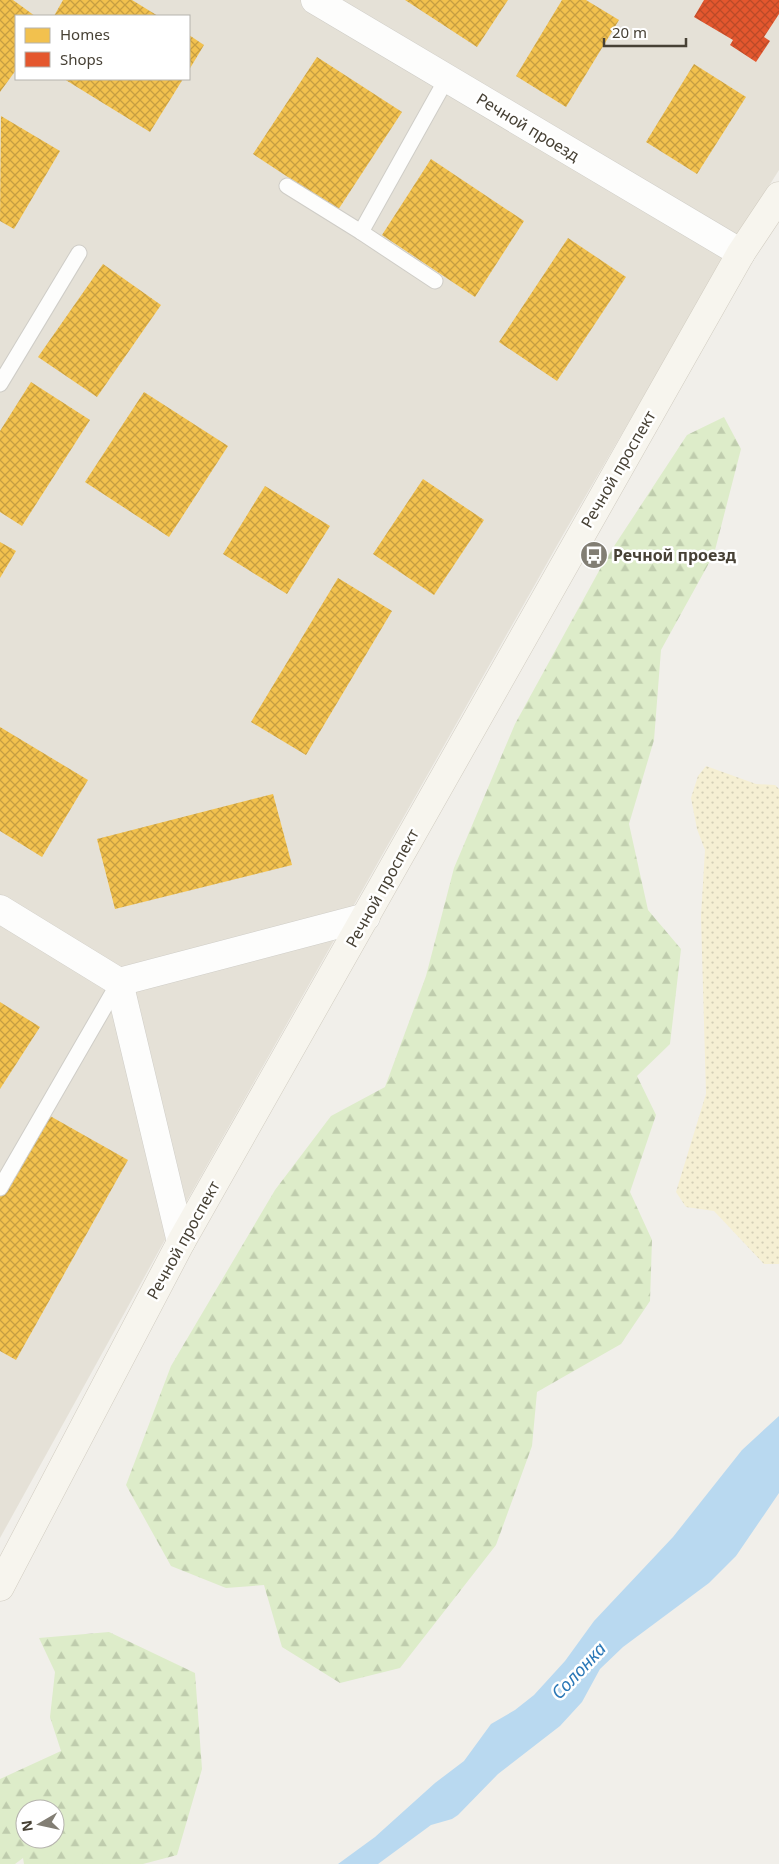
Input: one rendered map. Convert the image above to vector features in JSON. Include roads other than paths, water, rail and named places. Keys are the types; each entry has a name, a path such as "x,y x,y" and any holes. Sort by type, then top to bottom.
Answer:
{"street":[{"name":"Речной проезд","path":"316,0 741,253"},
{"name":"Речной проспект","path":"0,1587 181,1242 741,253 779,196"},
{"path":"0,909 119,982 181,1242"},
{"path":"119,982 366,917"}],"lane":[{"path":"361,232 447,78"},
{"path":"287,186 435,281"},
{"path":"0,384 79,253"},
{"path":"0,1188 119,982"}],"water":[{"name":"Солонка","path":"779,1416 779,1493 736,1556 709,1583 623,1647 600,1669 582,1702 560,1726 498,1774 458,1815 452,1819 431,1825 378,1864 338,1864 375,1837 435,1783 464,1761 491,1724 515,1710 534,1695 565,1661 594,1621 673,1537 742,1450"}],"place":[{"name":"Речной проезд","path":"594,555"}]}
